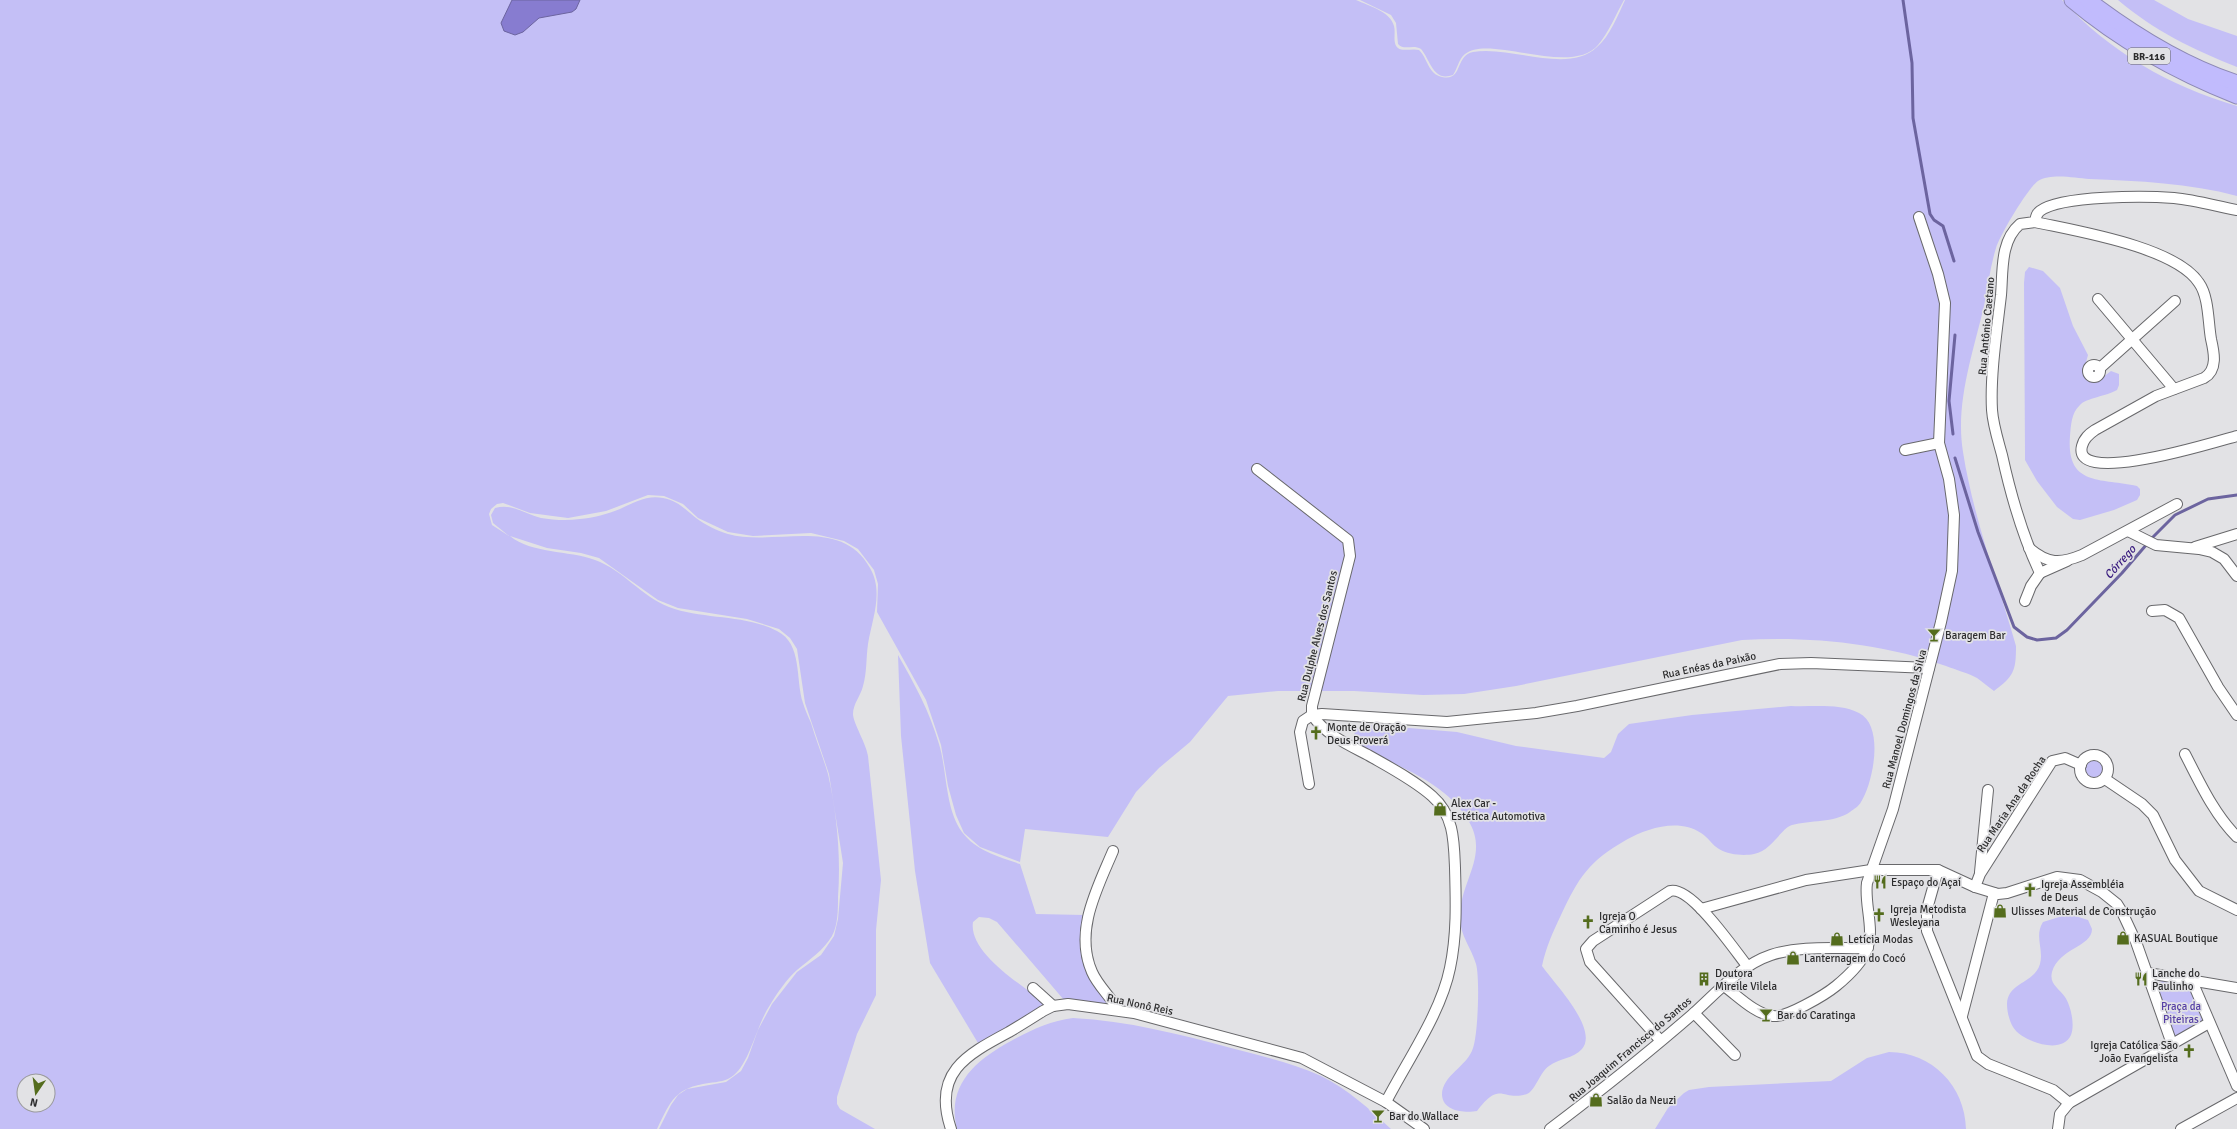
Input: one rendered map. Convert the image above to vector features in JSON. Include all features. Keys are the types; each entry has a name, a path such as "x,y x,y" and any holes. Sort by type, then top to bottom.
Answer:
{"highway":[{"name":"BR-116","path":"2072,0 2097,21 2149,56 2179,72 2237,96"},
{"name":"BR-116","path":"2088,0 2126,29 2153,45 2185,62 2237,83"},
{"path":"2103,0 2130,21 2179,50 2237,74"}],"street":[{"path":"2237,210 2175,198 2117,198 2052,205 2038,213 2035,222 2155,253 2182,267 2196,279 2201,286 2204,300 2214,363 2208,376 2174,389 2127,411 2091,432 2083,444 2083,455 2096,462 2117,464 2160,456 2237,436"},
{"name":"Rua Manoel Domingos da Silva","path":"1871,870 1893,809 1930,668 1951,577 1954,539 1949,479 1939,443 1946,303 1919,217"},
{"name":"Rua Antônio Caetano","path":"2035,222 2020,224 2008,237 2006,245 1992,395 1993,418 2011,497 2028,547 2040,573"},
{"path":"2098,298 2174,389"},
{"path":"2100,368 2175,301"},
{"path":"1905,450 1939,443"},
{"name":"Rua Dulphe Alves dos Santos","path":"1257,469 1348,540 1350,549 1339,604 1312,706 1312,716 1327,732 1428,792 1446,809 1450,822 1454,852 1456,896 1455,934 1450,969 1443,993 1386,1102"},
{"path":"2025,601 2040,573 2132,533 2176,504"},
{"path":"2132,533 2156,546 2206,550 2224,559"},
{"path":"2190,548 2237,534"},
{"path":"2224,538 2218,549 2237,576"},
{"path":"2028,547 2043,558 2067,561"},
{"path":"2152,611 2165,610 2179,618 2218,688 2237,715"},
{"name":"Rua Enéas da Paixão","path":"1312,716 1340,713 1447,722 1577,706 1780,664 1818,663 1930,668"},
{"path":"1309,784 1300,732 1303,721 1312,716"},
{"path":"2185,754 2208,799 2237,837"},
{"path":"2090,756 2102,757 2109,768 2105,779 2098,783 2086,782 2081,776 2081,765 2090,756"},
{"name":"Rua Maria Ana da Rocha","path":"1975,887 1980,874 2052,761 2065,758 2081,765"},
{"path":"2105,779 2142,804 2152,815 2175,860 2199,890 2237,910"},
{"path":"1980,874 1988,790"},
{"path":"1113,851 1090,908 1086,922 1085,947 1092,974 1111,998 1118,1010"},
{"path":"1724,986 1766,1014 1780,1016 1837,986 1864,956 1868,948 1870,937 1866,892 1871,870"},
{"path":"1702,909 1806,880 1871,870 1938,870 1975,887 1994,893 2007,893 2057,877 2071,878 2090,885 2112,900 2122,912 2148,973 2172,1044"},
{"path":"1938,870 1927,910 1927,931 1979,1058 1988,1064 2053,1090 2069,1103"},
{"path":"1660,1040 1590,962 1586,949 1593,941 1670,891 1676,890 1684,893 1702,909 1748,967 1761,959 1784,951 1868,948"},
{"path":"1962,1016 1994,893"},
{"name":"Rua Joaquim Francisco do Santos","path":"1550,1129 1694,1013 1748,967"},
{"path":"2148,973 2237,988"},
{"path":"2192,981 2237,1086"},
{"path":"1032,988 1053,1006"},
{"name":"Rua Nonô Reis","path":"951,1129 946,1115 946,1090 956,1069 978,1048 1053,1006 1080,1005 1118,1010 1162,1020 1302,1058 1386,1102"},
{"path":"1694,1013 1735,1055"},
{"path":"2058,1129 2060,1114 2069,1103 2209,1023"},
{"path":"2181,1129 2237,1098"},
{"path":"1386,1102 1424,1129"}],"green space":[{"path":"0,0 1356,0 1388,16 1394,26 1395,43 1398,48 1402,50 1419,50 1434,73 1442,77 1449,77 1453,76 1467,54 1473,52 1504,52 1555,59 1571,59 1585,55 1597,47 1606,37 1625,0 2062,0 2100,36 2142,65 2188,88 2237,106 2237,196 2201,188 2164,183 2049,177 2038,181 2027,193 2014,213 1996,248 1984,306 1966,378 1961,415 1961,434 1967,476 1979,525 2016,646 2014,667 2010,677 1994,691 1977,678 1970,675 1922,658 1897,652 1819,640 1767,639 1742,640 1516,686 1464,694 1423,695 1354,691 1278,691 1228,696 1190,742 1159,768 1136,792 1108,837 1025,829 1020,862 980,847 964,833 956,815 948,786 941,745 926,700 877,612 878,584 874,570 858,549 844,541 811,533 753,536 728,532 698,518 683,504 664,496 648,495 606,511 568,518 530,513 503,503 497,504 491,509 489,514 492,525 509,536 493,523 491,515 495,508 507,507 541,518 570,520 590,518 605,514 646,498 663,498 677,503 707,525 728,534 746,537 824,537 842,542 857,552 870,568 874,577 877,596 876,606 868,644 864,681 854,707 853,714 868,756 881,880 876,930 876,995 857,1034 837,1097 837,1104 840,1109 875,1129 659,1129 671,1105 678,1095 666,1110 657,1129 0,1129","holes":["510,536 547,548 581,553 599,558 658,600 678,608 747,619 779,629 790,638 797,649 805,703 829,774 834,804 826,768 803,703 795,653 791,644 777,631 738,619 696,614 669,607 650,596 605,564 584,557 539,549 519,542","834,805 843,863 838,919 834,936 821,955 797,972 772,1004 758,1030 748,1058 741,1071 726,1082 687,1089 698,1085 728,1079 740,1069 745,1061 765,1013 779,991 793,974 820,950 832,936 837,917 839,882 838,835"]},
{"path":"1360,0 1624,0 1602,40 1586,54 1569,57 1550,57 1511,51 1476,49 1465,54 1453,75 1441,76 1433,69 1421,49 1415,47 1403,47 1398,44 1396,23 1391,15"},
{"path":"2118,0 2154,0 2188,19 2237,36 2237,67 2205,54 2174,38 2145,21"},
{"path":"2029,267 2043,271 2060,288 2073,326 2088,355 2083,373 2087,380 2098,381 2111,371 2119,374 2119,385 2117,390 2083,403 2077,408 2072,420 2070,452 2074,464 2080,472 2088,477 2137,486 2140,489 2140,495 2137,500 2114,510 2080,520 2073,519 2057,507 2037,481 2025,460 2024,283 2025,272"},
{"path":"898,655 931,720 942,754 949,801 956,823 968,839 981,849 1020,864 1036,914 1084,915 1082,944 1111,1005 1064,1000 997,922 989,918 979,917 973,922 974,934 980,946 989,958 1014,980 1049,1006 978,1043 930,963 915,871 901,736"},
{"path":"1791,706 1826,706 1843,708 1859,713 1867,720 1872,730 1874,755 1869,782 1859,805 1844,816 1829,820 1792,825 1761,852 1754,854 1741,855 1727,853 1703,835 1692,829 1673,825 1663,826 1643,832 1626,840 1603,855 1586,871 1574,890 1553,934 1542,966 1573,1006 1580,1018 1585,1030 1586,1040 1582,1049 1574,1055 1557,1061 1549,1066 1543,1072 1533,1089 1527,1094 1512,1096 1497,1094 1491,1096 1477,1111 1461,1111 1446,1105 1443,1101 1443,1088 1450,1076 1466,1060 1475,1041 1478,993 1477,971 1474,958 1461,929 1460,923 1461,903 1475,857 1476,845 1474,833 1468,820 1459,807 1448,796 1435,786 1408,770 1365,749 1356,740 1354,735 1356,728 1362,725 1373,725 1457,732 1516,746 1604,758 1611,752 1618,734 1629,724 1692,715"},
{"path":"2094,757 2103,761 2107,770 2103,779 2094,783 2085,779 2081,770 2085,761"},
{"path":"2069,914 2088,920 2092,929 2091,935 2087,940 2061,958 2056,964 2051,976 2053,983 2065,997 2069,1005 2072,1016 2072,1031 2071,1035 2066,1041 2059,1045 2042,1044 2024,1037 2013,1027 2007,1010 2008,997 2016,987 2037,971 2041,958 2039,932 2043,922"},
{"name":"Praça da Piteiras","path":"2170,979 2188,984 2204,1024 2173,1040 2152,984"},
{"path":"1073,1018 1114,1022 1173,1033 1299,1067 1321,1076 1340,1087 1375,1114 1391,1129 957,1129 955,1113 956,1099 960,1087 976,1066 998,1048 1026,1033 1041,1026"},
{"path":"1889,1052 1919,1058 1932,1065 1943,1074 1953,1086 1960,1099 1966,1129 1655,1129 1668,1108 1689,1090 1709,1087 1831,1081 1867,1058"}],"shaded area":[{"path":"512,0 580,0 576,9 572,12 539,18 523,32 515,35 504,31 501,23"}],"waterway":[{"path":"1903,0 1912,63 1913,118 1930,214 1934,220 1943,226 1954,261"},
{"path":"1953,434 1949,401 1955,335"},
{"name":"Córrego","path":"1955,458 1978,532 2014,627 2027,637 2037,640 2056,638 2067,630 2175,515 2208,499 2237,495"}],"place":[{"name":"Baragem Bar","path":"1934,635"},
{"name":"Monte de Oração Deus Proverá","path":"1316,733"},
{"name":"Alex Car - Estética Automotiva","path":"1440,809"},
{"name":"Espaço do Açaí","path":"1880,882"},
{"name":"Igreja Assembléia de Deus","path":"2030,890"},
{"name":"Ulisses Material de Construção","path":"2000,911"},
{"name":"Igreja Metodista Wesleyana","path":"1879,915"},
{"name":"Igreja O Caminho é Jesus","path":"1588,922"},
{"name":"KASUAL Boutique","path":"2123,938"},
{"name":"Letícia Modas","path":"1837,939"},
{"name":"Lanternagem do Cocó","path":"1793,958"},
{"name":"Doutora Mireile Vilela","path":"1704,979"},
{"name":"Lanche do Paulinho","path":"2141,979"},
{"name":"Bar do Caratinga","path":"1766,1015"},
{"name":"Igreja Católica São João Evangelista","path":"2189,1051"},
{"name":"Salão da Neuzi","path":"1596,1100"},
{"name":"Bar do Wallace","path":"1378,1116"}]}
